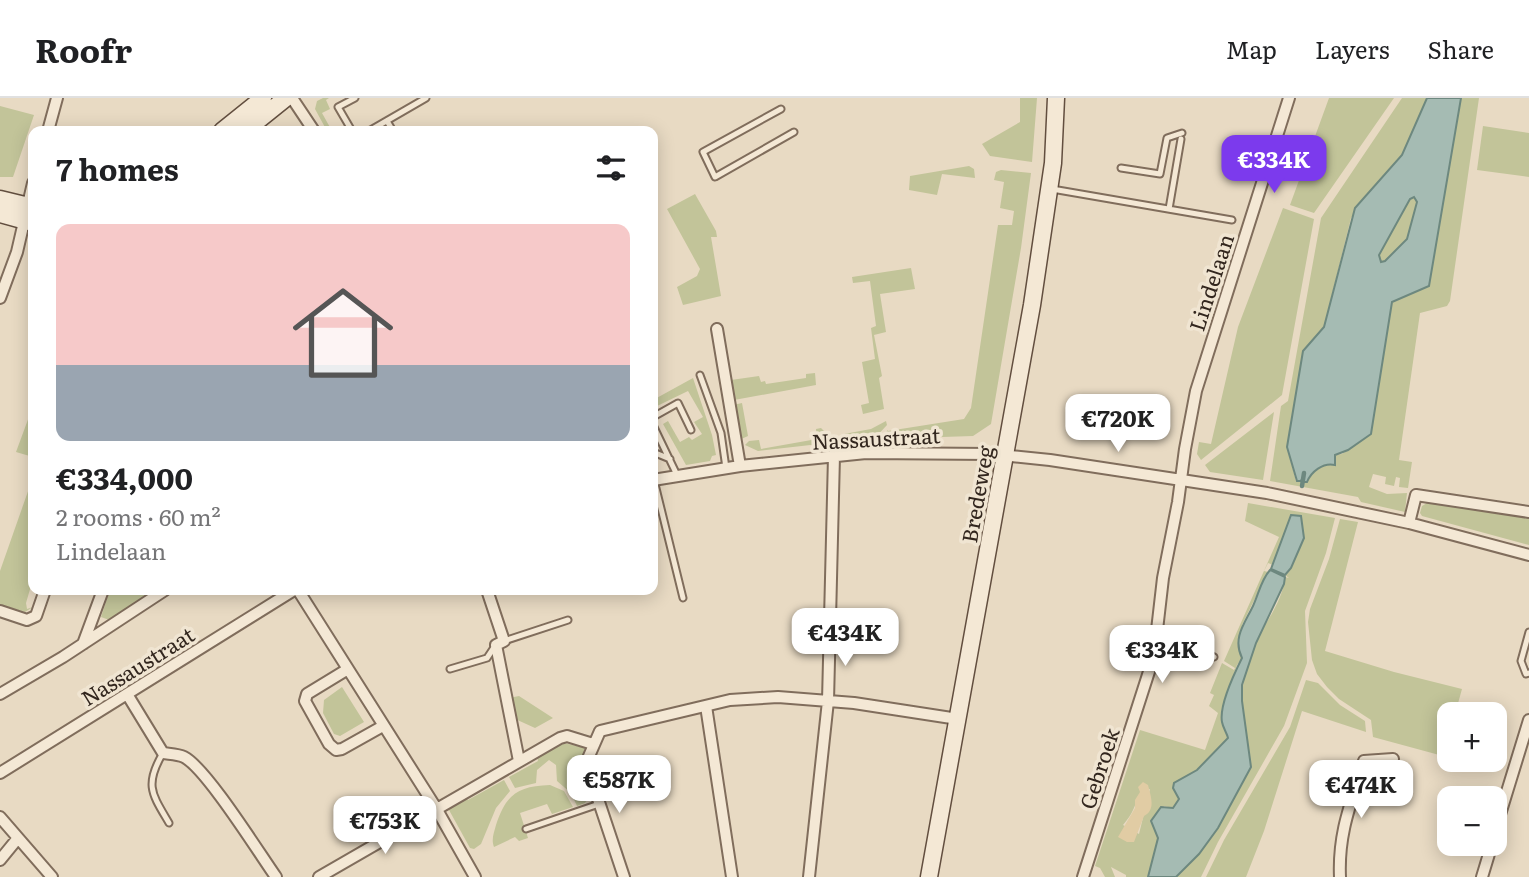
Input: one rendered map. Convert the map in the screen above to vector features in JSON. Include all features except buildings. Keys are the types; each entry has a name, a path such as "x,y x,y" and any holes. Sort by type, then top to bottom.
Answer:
{"street":[{"path":"49,126 57,98"},
{"path":"228,126 263,98"},
{"path":"251,126 286,98"},
{"path":"292,98 311,126"},
{"name":"Bredeweg","path":"1056,98 1057,118"},
{"name":"Bredeweg","path":"929,877 1031,305 1062,98"},
{"name":"Lindelaan","path":"1181,480 1196,391 1289,98"},
{"path":"0,199 28,214"},
{"path":"0,214 28,215"},
{"path":"0,298 28,221"},
{"path":"717,328 740,466"},
{"name":"Nassaustraat","path":"658,479 740,466 834,456 909,452 1004,455 1267,493 1409,523 1529,555"},
{"path":"809,877 828,701 834,456"},
{"name":"Gebroek","path":"1083,877 1147,683 1181,480"},
{"path":"1409,523 1416,495 1529,512"},
{"path":"0,611 27,620 36,616 43,595"},
{"path":"83,644 101,595"},
{"path":"0,694 157,595"},
{"name":"Nassaustraat","path":"0,773 288,595"},
{"path":"299,595 436,808 475,877"},
{"path":"488,595 500,643 519,761"},
{"path":"348,669 307,694 305,701 308,710 336,750 383,726"},
{"path":"127,694 163,753 183,757 195,765 231,811 276,877"},
{"path":"624,877 586,763 600,731 730,700 778,696 958,719"},
{"path":"706,706 732,877"},
{"path":"1507,792 1529,720"},
{"path":"319,877 560,738 567,736 593,744"},
{"path":"1340,877 1342,830 1364,761 1394,759"},
{"path":"0,817 52,877"},
{"path":"0,860 18,838"},
{"path":"1482,877 1488,856"}],"lane":[{"path":"349,126 338,107 355,98"},
{"path":"378,126 426,98"},
{"path":"781,108 703,152 715,177 794,132"},
{"path":"387,121 390,126"},
{"path":"1121,168 1160,174 1167,138 1181,136 1170,209"},
{"path":"1049,188 1231,220"},
{"path":"700,375 721,433 726,468"},
{"path":"658,414 678,403 691,430"},
{"path":"658,435 677,475"},
{"path":"658,454 670,459"},
{"path":"658,500 683,598"},
{"path":"450,669 487,658 500,643 568,620"},
{"path":"1158,630 1168,632 1214,657"},
{"path":"1529,632 1521,661 1526,674 1529,673"},
{"path":"163,753 150,777 151,793 169,823"},
{"path":"526,829 599,804"}],"green space":[{"path":"329,98 326,100 330,109 322,113 329,126 324,126 315,109 317,101"},
{"path":"1020,98 1037,98 1032,162 990,156 982,144 1020,122"},
{"path":"1329,98 1394,98 1314,213 1290,205"},
{"path":"1402,98 1427,98 1402,155 1351,218 1324,327 1303,351 1287,447 1296,481 1301,482 1303,479 1303,482 1307,483 1318,469 1335,465 1335,455 1342,454 1371,433 1392,302 1429,286 1461,98 1479,98 1450,301 1447,306 1420,313 1399,460 1412,462 1408,488 1399,487 1400,478 1396,477 1394,486 1385,484 1386,477 1373,474 1369,487 1387,494 1407,493 1405,512 1361,502 1358,497 1270,481 1281,406 1288,401 1321,218"},
{"path":"0,106 34,115 28,126 13,177 0,177"},
{"path":"1483,126 1529,133 1529,177 1477,170"},
{"path":"969,166 974,169 975,178 942,174 937,195 909,190 910,176"},
{"path":"1001,170 1031,173 991,424 973,436 880,439 888,430 964,419 971,408 998,225 1012,225 1014,211 1000,208 1004,182 994,180 996,172"},
{"path":"695,194 716,231 717,237 711,237 721,296 683,305 677,287 697,276 700,269 667,209"},
{"path":"1414,197 1417,202 1407,239 1385,261 1380,262 1379,255 1410,199"},
{"path":"1283,208 1314,219 1282,395 1201,460 1197,454 1199,442 1211,444 1238,327"},
{"path":"911,268 915,289 880,294 886,332 874,335 882,376 879,378 884,409 863,414 861,405 869,403 862,362 875,359 871,328 876,326 870,281 853,283 852,277"},
{"path":"815,373 816,385 734,400 731,380 759,376 761,382 765,381 766,384 806,378 806,374"},
{"path":"693,378 712,435 716,455 712,456 710,461 686,465 663,424 668,421 680,442 689,437 692,440 702,434 694,422 703,417 688,391 658,406 658,397"},
{"path":"742,403 748,436 739,440 733,405"},
{"path":"1274,412 1263,480 1210,472 1205,465"},
{"path":"28,419 28,456 16,452"},
{"path":"886,421 887,425 874,439 846,441 844,434 871,429"},
{"path":"821,428 826,433 828,443 758,451 745,445 749,441 759,440 761,449 817,439 816,429"},
{"path":"28,491 28,595 26,603 27,609 33,607 25,612 0,608 0,571"},
{"path":"1248,503 1335,518 1326,553 1305,611 1307,663 1284,726 1201,877 1176,877 1199,854 1218,828 1248,664 1256,642 1278,603 1285,577 1289,578 1285,575 1302,534 1301,517 1291,515 1273,565 1268,563 1264,571 1268,572 1242,625 1242,658 1228,690 1222,719 1228,738 1197,770 1173,784 1179,799 1173,808 1164,806 1153,825 1158,838 1148,877 1126,877 1111,867 1115,877 1105,877 1100,868 1095,866 1140,730 1205,750 1218,713 1209,706 1214,695 1210,693 1222,663 1234,670 1235,668 1224,661 1279,537 1245,521","holes":["1150,789 1139,834 1123,825 1139,795"]},
{"path":"1427,503 1529,518 1529,545 1422,516 1422,506"},
{"path":"1340,519 1358,522 1325,651 1462,689 1458,702 1437,702 1437,754 1373,737 1371,720 1339,699 1317,674 1312,660 1308,622 1310,609 1329,559"},
{"path":"108,595 154,595 112,621 101,617"},
{"path":"1306,680 1318,683 1340,705 1365,721 1366,732 1302,711 1264,831 1246,877 1206,877 1224,840 1290,727"},
{"path":"342,687 364,722 340,736 334,734 323,713 324,700"},
{"path":"519,696 553,718 535,728 513,718 509,698"},
{"path":"564,743 585,748 580,767 590,795 585,803 577,806 571,793 557,781 556,765 549,760 537,770 536,783 515,788 509,777 538,761 537,757"},
{"path":"504,780 510,791 496,808 481,844 474,849 470,848 449,810 465,797 468,800"},
{"path":"550,785 564,791 573,807 552,814 547,804 520,813 528,838 519,841 515,837 494,847 496,825 509,799 529,787"}],"sand":[{"path":"1143,782 1148,785 1151,807 1144,816 1134,842 1127,842 1118,837 1135,808 1135,800 1140,792 1138,787"}],"water":[{"path":"1427,98 1461,98 1429,286 1392,302 1371,434 1348,450 1335,455 1335,465 1318,469 1307,482 1303,482 1303,477 1301,481 1297,481 1287,447 1303,351 1324,327 1355,208 1402,155","holes":["1414,197 1417,202 1407,239 1381,262 1379,255 1410,199"]},
{"path":"1291,515 1301,516 1304,538 1291,568 1285,575 1271,569"},
{"path":"1270,570 1285,577 1284,584 1256,643 1242,685 1251,767 1218,828 1199,854 1176,877 1148,877 1158,838 1151,821 1161,807 1173,808 1179,799 1173,788 1174,783 1197,770 1228,738 1222,715 1228,689 1242,658 1239,637 1262,582"}],"waterway":[{"path":"1302,486 1304,473"}]}
